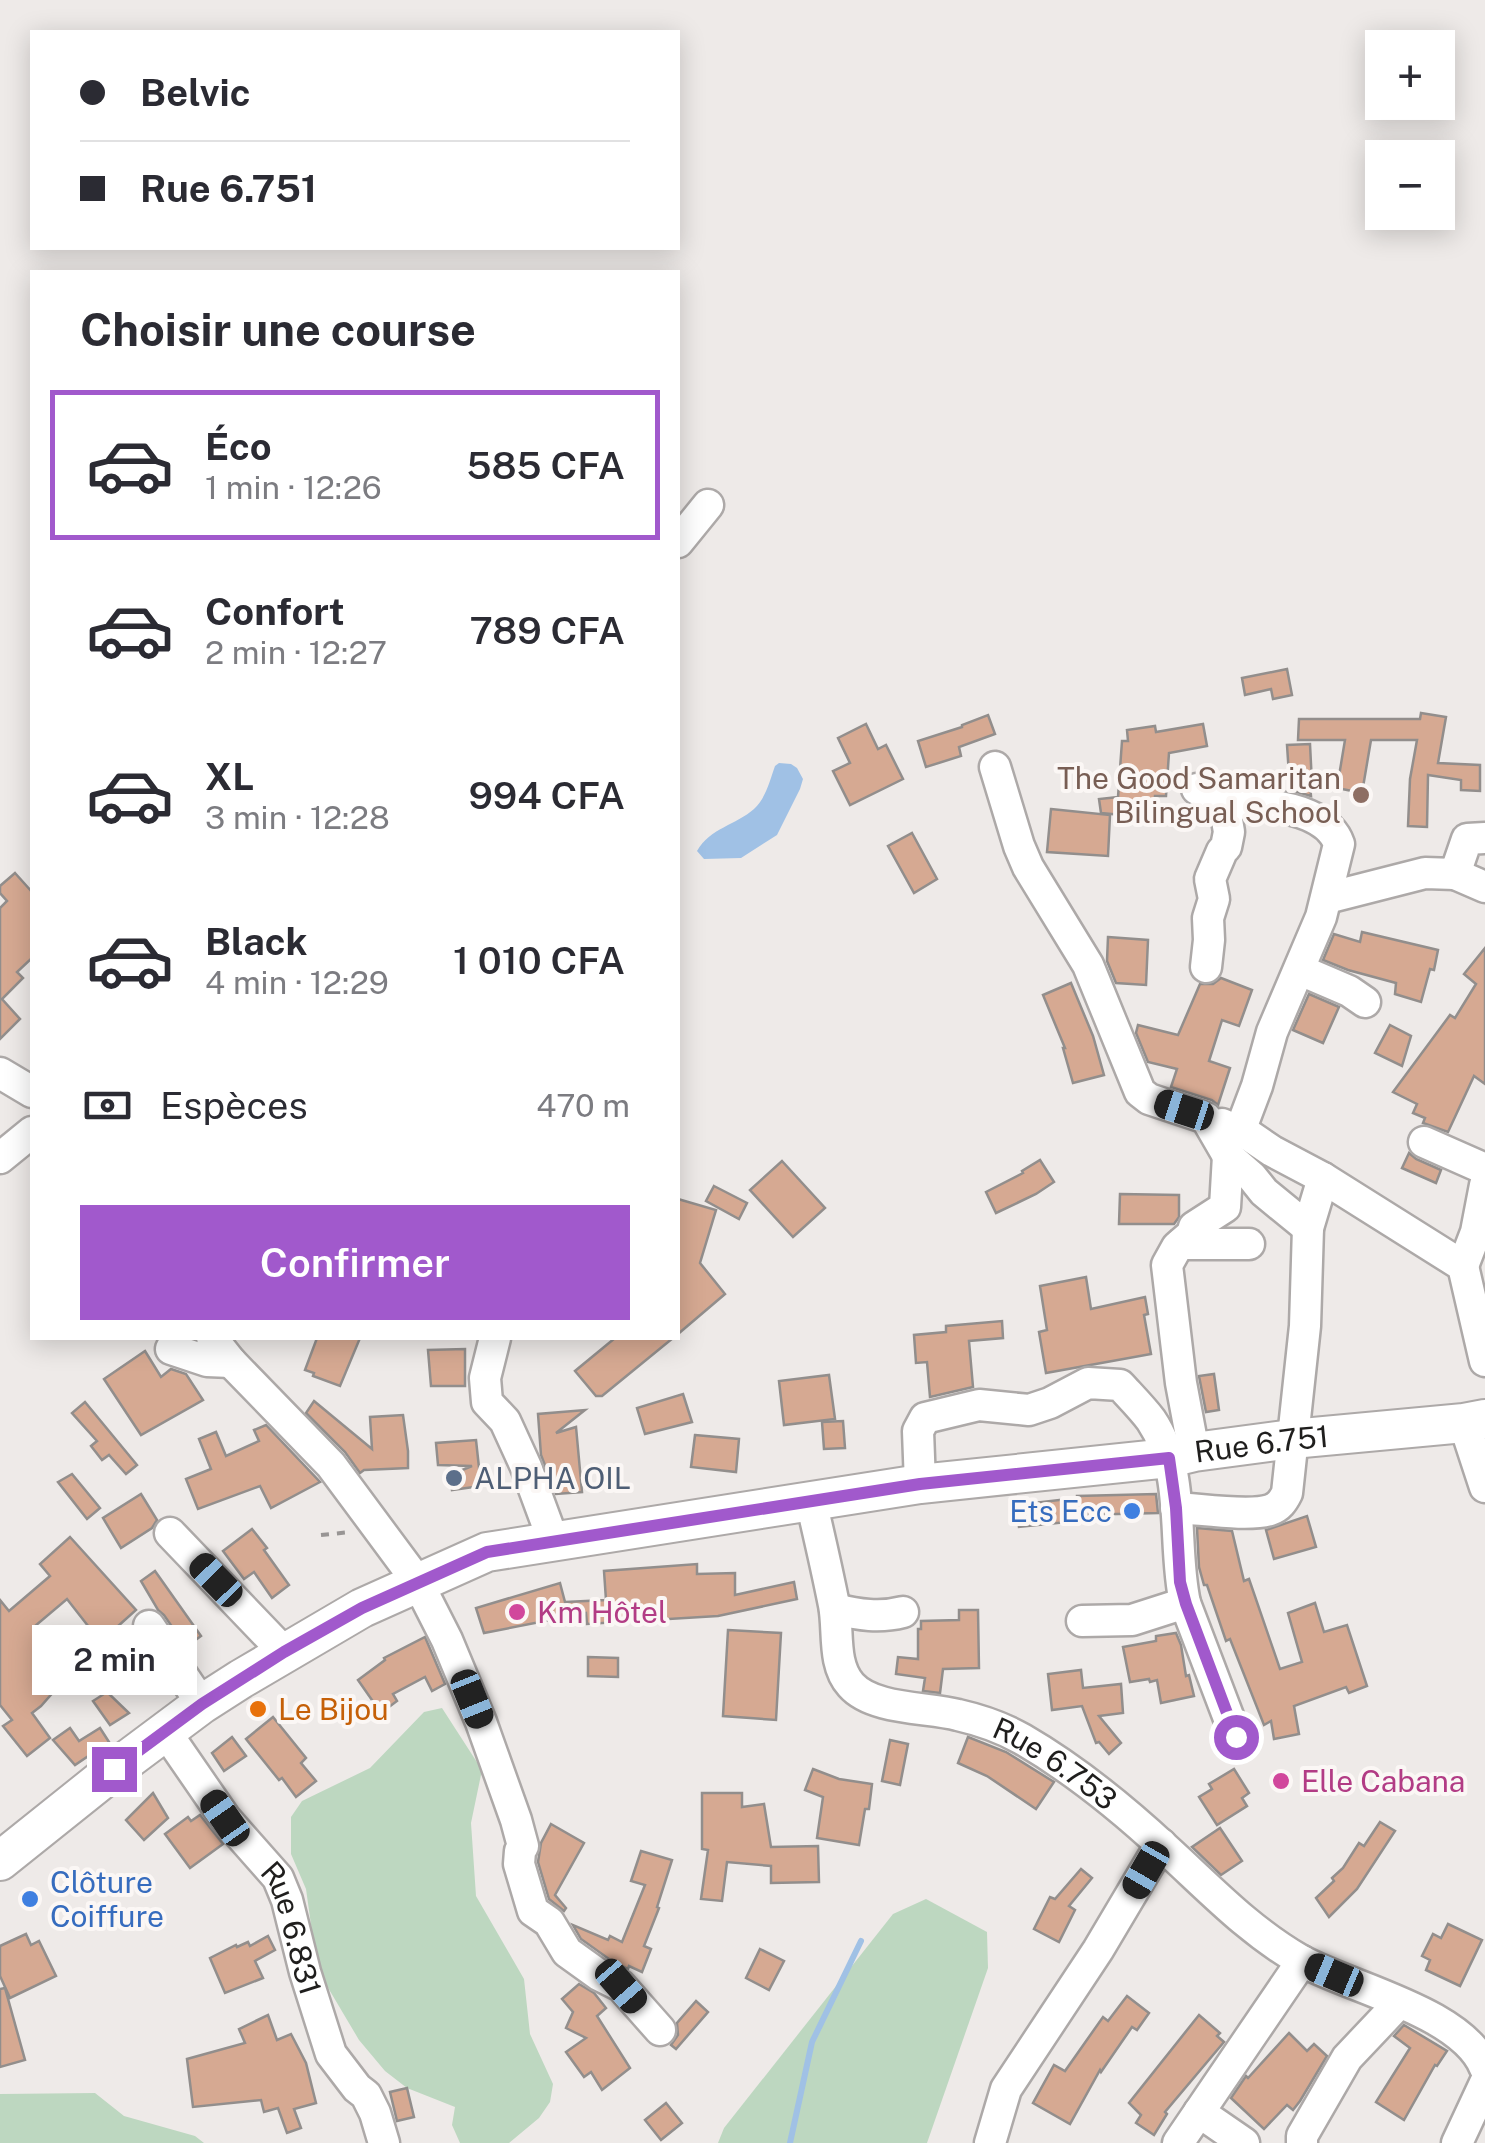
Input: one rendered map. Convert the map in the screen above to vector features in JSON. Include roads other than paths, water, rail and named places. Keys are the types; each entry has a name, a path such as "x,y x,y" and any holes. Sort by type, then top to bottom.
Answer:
{"main road":[{"name":"Rue 6.751","path":"4,1847 202,1704 284,1652 362,1608 487,1552 920,1484 1475,1421"}],"street":[{"path":"680,540 708,505"},
{"path":"995,767 1028,867 1088,965 1140,1092 1149,1099 1206,1118 1234,1144 1264,1192 1308,1228"},
{"path":"1196,788 1224,802 1268,805 1306,815 1335,832 1339,844 1327,898 1272,1032 1258,1086 1234,1144 1225,1207 1194,1227 1192,1234 1176,1247 1167,1265 1181,1383 1176,1508 1180,1582 1236,1737"},
{"path":"1206,967 1208,918 1214,899 1210,879 1228,842 1224,802"},
{"path":"1455,874 1467,839 1485,838"},
{"path":"1327,898 1425,874 1455,874 1485,887"},
{"path":"1300,970 1365,1002"},
{"path":"0,1072 30,1091"},
{"path":"0,1158 30,1134"},
{"path":"1424,1142 1485,1169"},
{"path":"1234,1144 1272,1152 1323,1178 1463,1266"},
{"path":"1176,1508 1255,1512 1272,1510 1283,1502 1305,1326 1308,1228 1323,1178"},
{"path":"1485,1186 1476,1232 1463,1266 1485,1361"},
{"path":"1181,1244 1249,1244"},
{"path":"495,1340 485,1378 487,1402 505,1421 516,1444 553,1540"},
{"path":"171,1349 207,1361 222,1350 331,1464 417,1582 463,1676 510,1800 523,1846 520,1864 533,1911 548,1922 567,1952 621,1986 660,2030"},
{"path":"920,1484 918,1431 925,1418 978,1405 1020,1410 1042,1407 1094,1382 1120,1385 1181,1455"},
{"path":"1475,1421 1485,1487"},
{"name":"Rue 6.753","path":"811,1501 835,1609 840,1660 849,1683 858,1691 908,1707 957,1714 1005,1730 1035,1748 1098,1792 1161,1844 1253,1930 1302,1961 1456,2032 1476,2050 1485,2068"},
{"path":"170,1532 284,1652"},
{"path":"1082,1621 1132,1620 1186,1604"},
{"path":"835,1609 871,1616 904,1612"},
{"path":"149,1626 202,1704"},
{"name":"Rue 6.831","path":"165,1731 225,1818 278,1878 332,2054 366,2095 384,2143"},
{"path":"990,2143 1006,2090 1098,1950 1161,1844"},
{"path":"1178,2143 1302,1961"},
{"path":"1306,2141 1347,2058 1399,2003"},
{"path":"1457,2143 1485,2083"},
{"path":"1199,2112 1244,2143"}],"water":[{"path":"779,763 797,768 803,779 777,835 741,858 704,859 697,851 702,843 758,805"}],"waterway":[{"path":"790,2143 812,2042 861,1941"}],"place":[{"name":"The Good Samaritan Bilingual School","path":"1361,795"},
{"name":"ALPHA OIL","path":"454,1478"},
{"name":"Ets Ecc","path":"1132,1511"},
{"name":"Km Hôtel","path":"517,1612"},
{"name":"Le Bijou","path":"258,1709"},
{"name":"Elle Cabana","path":"1281,1781"},
{"name":"Clôture Coiffure","path":"30,1899"}]}
